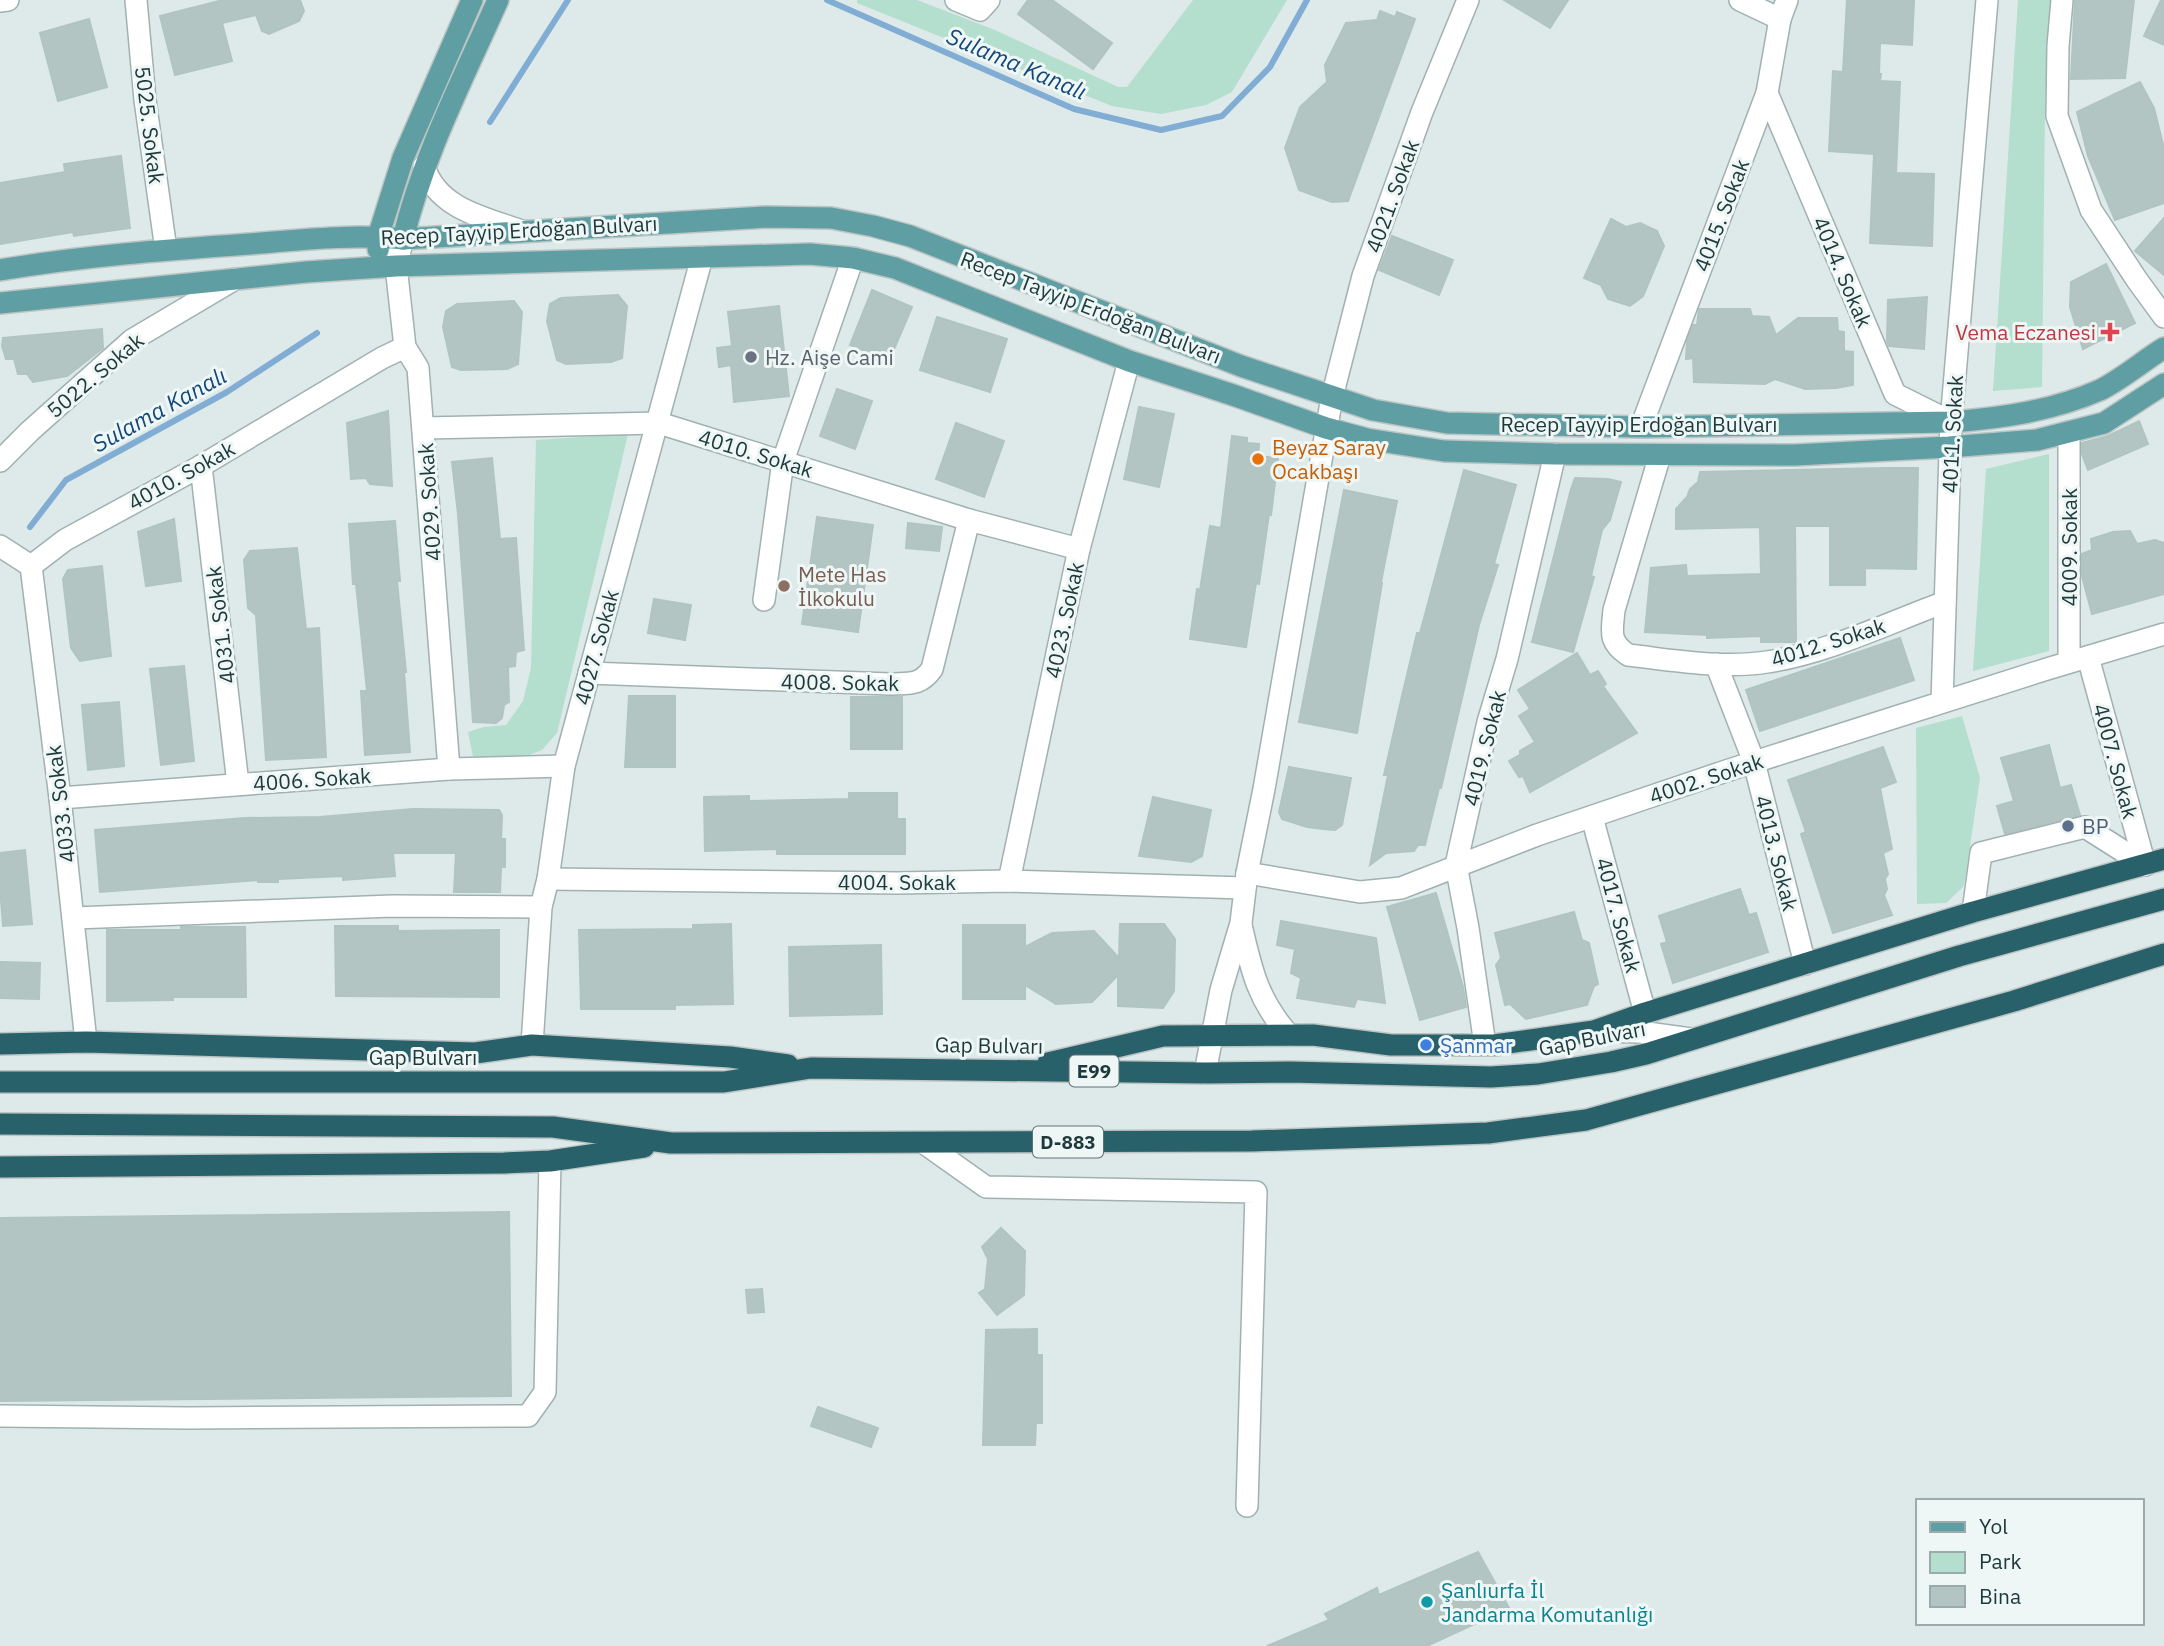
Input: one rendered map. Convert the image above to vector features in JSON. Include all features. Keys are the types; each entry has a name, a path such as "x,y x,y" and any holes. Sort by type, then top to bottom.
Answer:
{"highway":[{"path":"1016,1070 1163,1036 1313,1035 1391,1045 1485,1045 1594,1031 1973,912 2154,862"},
{"name":"Gap Bulvarı","path":"0,1082 724,1082 811,1068 1290,1072 1491,1077 1538,1074 1611,1062 1691,1040 1936,963 2164,899"},
{"path":"2114,969 2164,954"},
{"name":"D-883","path":"0,1124 553,1127 671,1143 1252,1141 1488,1133 1586,1120 2014,1001 2114,969 2164,965"},
{"path":"0,1044 86,1042 475,1053 533,1045 730,1057 811,1068"},
{"path":"0,1167 477,1163 550,1160 671,1143"}],"main road":[{"path":"403,239 424,166 498,0"},
{"path":"387,266 378,237 403,158 470,1"},
{"name":"Recep Tayyip Erdoğan Bulvarı","path":"0,270 49,261 166,250 766,217 831,218 910,236 1241,366 1332,397 1373,410 1447,423 1641,427 1996,419 2056,407 2102,389 2164,348"},
{"name":"Recep Tayyip Erdoğan Bulvarı","path":"0,303 387,266 810,254 853,258 895,268 1129,361 1325,428 1367,439 1444,451 1795,455 2037,440 2104,423 2164,384"}],"street":[{"path":"0,1 8,0"},
{"name":"5025. Sokak","path":"136,0 145,100 166,250"},
{"path":"956,0 980,10 989,0"},
{"name":"4021. Sokak","path":"1241,923 1246,881 1332,397 1363,276 1422,112 1468,0"},
{"path":"1740,0 1783,9"},
{"name":"4011. Sokak","path":"1942,702 1951,422 1987,0"},
{"path":"2062,0 2057,116 2091,210 2164,317"},
{"name":"4015. Sokak","path":"1641,427 1768,93 1783,9"},
{"name":"4014. Sokak","path":"1768,93 1895,394 1951,422"},
{"path":"424,166 428,180 448,202 523,231"},
{"name":"4029. Sokak","path":"403,239 387,266 405,347 418,368 449,769"},
{"name":"4027. Sokak","path":"533,1045 541,907 548,879 564,766 702,257"},
{"path":"764,600 783,461 853,258"},
{"name":"5022. Sokak","path":"0,461 132,340 235,279"},
{"name":"4010. Sokak","path":"31,566 65,540 201,466 405,347"},
{"name":"4023. Sokak","path":"1009,881 1079,549 1129,361"},
{"name":"4010. Sokak","path":"424,428 659,423 969,520 1079,549"},
{"name":"4009. Sokak","path":"2069,432 2078,660"},
{"name":"4019. Sokak","path":"1485,1045 1457,865 1488,722 1507,659 1555,454"},
{"name":"4012. Sokak","path":"1660,455 1614,610 1612,636 1618,648 1628,654 1716,664 1766,662 1822,648 1945,602"},
{"name":"4031. Sokak","path":"201,466 238,784"},
{"name":"4008. Sokak","path":"589,673 890,684 925,679 932,669 969,520"},
{"path":"0,546 31,566"},
{"name":"4033. Sokak","path":"31,566 74,918 86,1042"},
{"name":"4002. Sokak","path":"1246,881 1360,891 1401,888 1457,865 1754,762 2164,634"},
{"name":"4007. Sokak","path":"2078,660 2154,862"},
{"name":"4013. Sokak","path":"1716,664 1754,762 1805,964"},
{"name":"4006. Sokak","path":"60,798 449,769 564,766"},
{"name":"4017. Sokak","path":"1592,817 1645,1013"},
{"path":"1973,912 1981,853 2085,827 2154,862"},
{"name":"4004. Sokak","path":"548,879 897,883 1246,881"},
{"path":"74,918 392,906 541,907"},
{"path":"1241,923 1253,976 1262,998 1276,1021 1289,1035"},
{"path":"1205,1073 1221,990 1241,923"},
{"path":"1594,1031 1640,1032 1691,1040"},
{"path":"924,1143 986,1186 1256,1192 1247,1506"},
{"path":"0,1416 528,1416 545,1392 550,1160"}],"green space":[{"path":"857,0 917,0 995,30 1118,87 1127,87 1193,0 1287,0 1232,92 1206,105 1161,114 1112,106 857,3"},
{"path":"2018,0 2051,0 2045,104 2042,387 1993,391"},
{"path":"628,434 557,733 542,750 524,757 473,757 468,732 506,725 523,701 531,668 536,440"},
{"path":"2049,454 2049,651 1973,671 1986,469"},
{"path":"1962,716 1980,778 1965,880 1963,887 1946,903 1917,904 1916,728"}],"building":[{"path":"223,0 300,0 304,11 299,21 269,34 262,31 256,15 222,23 232,61 175,75 160,16"},
{"path":"1028,0 1052,0 1112,43 1093,69 1018,14"},
{"path":"1504,0 1568,0 1550,28"},
{"path":"1847,0 1914,0 1912,45 1880,43 1879,74 1880,81 1900,82 1896,173 1934,174 1932,246 1870,243 1874,154 1829,151 1833,71 1843,72"},
{"path":"2075,0 2134,0 2125,78 2071,79"},
{"path":"2161,0 2164,0 2164,45 2144,36"},
{"path":"1380,11 1395,17 1397,12 1415,19 1348,201 1332,202 1299,190 1285,148 1300,107 1327,82 1325,65 1346,23 1377,20"},
{"path":"89,19 107,87 58,101 40,33"},
{"path":"2140,82 2154,108 2164,148 2164,203 2115,220 2088,156 2077,112"},
{"path":"121,156 130,228 74,236 73,232 0,244 0,183 65,172 64,164"},
{"path":"2164,218 2164,275 2135,251"},
{"path":"1611,219 1626,227 1640,223 1657,231 1664,246 1643,296 1630,306 1608,299 1601,285 1584,278"},
{"path":"1392,236 1453,260 1439,295 1379,270"},
{"path":"2106,264 2135,323 2083,349 2070,307 2071,282"},
{"path":"872,290 912,307 889,361 850,345"},
{"path":"618,295 627,306 622,358 611,362 566,364 557,360 547,321 550,304 561,298"},
{"path":"1927,297 1924,349 1889,346 1888,300"},
{"path":"514,301 522,312 518,364 507,369 461,370 452,367 443,327 446,311 457,304"},
{"name":"Hz. Aişe Cami","path":"779,306 789,396 734,402 731,365 719,367 717,348 732,346 728,312"},
{"path":"1699,309 1750,309 1752,316 1769,317 1776,335 1798,318 1837,318 1838,331 1844,332 1844,351 1853,352 1853,385 1805,389 1775,379 1765,384 1694,382 1693,358 1686,359 1687,341 1693,325 1697,325"},
{"path":"937,317 1007,339 990,392 920,370"},
{"path":"102,329 103,348 67,376 33,382 27,374 18,374 14,359 6,359 2,346 3,338"},
{"path":"837,389 872,401 855,449 820,436"},
{"path":"1139,407 1174,414 1159,487 1124,479"},
{"path":"388,411 392,486 370,484 366,478 351,479 347,423"},
{"path":"2139,421 2148,444 2088,470 2082,454 2082,443 2108,436"},
{"path":"956,423 1004,441 984,497 936,479"},
{"path":"1232,436 1247,438 1247,443 1259,444 1258,456 1278,458 1271,515 1269,514 1246,647 1190,639 1210,526 1221,528"},
{"path":"492,458 500,539 516,538 524,650 516,652 515,666 508,667 509,702 504,705 502,718 496,723 473,722 452,462"},
{"path":"1918,468 1916,569 1865,568 1865,585 1830,585 1830,526 1795,526 1796,642 1761,642 1761,636 1707,638 1707,635 1645,632 1651,568 1686,565 1687,576 1761,574 1760,527 1676,529 1676,509 1698,482 1700,472"},
{"path":"1464,470 1516,485 1494,564 1498,565 1479,625 1425,845 1418,845 1414,851 1386,853 1370,865 1388,775 1384,775 1402,696 1417,633 1420,633"},
{"path":"1575,478 1621,482 1610,520 1602,530 1591,576 1594,577 1573,652 1532,642"},
{"path":"1344,490 1397,501 1357,733 1299,722"},
{"path":"817,517 873,525 858,632 802,624"},
{"path":"174,519 181,581 146,586 138,532"},
{"path":"395,521 410,752 365,755 361,691 367,691 356,584 353,584 349,524"},
{"path":"908,523 942,527 939,551 906,548"},
{"path":"2130,531 2137,544 2155,540 2164,543 2164,594 2092,614 2082,576 2082,554 2092,550 2091,539 2113,532"},
{"path":"297,548 306,629 319,628 326,757 266,760 256,615 248,608 244,560 250,551"},
{"path":"102,566 111,656 80,661 71,648 63,579 68,570"},
{"path":"654,599 691,605 685,640 648,633"},
{"path":"1900,638 1914,680 1760,731 1746,690"},
{"path":"1577,653 1590,675 1598,671 1606,684 1603,686 1637,733 1530,792 1523,776 1519,777 1509,761 1535,742 1519,716 1530,709 1518,690"},
{"path":"184,666 194,761 161,765 150,669"},
{"path":"629,696 675,696 675,767 625,767"},
{"path":"851,697 902,697 902,749 851,749"},
{"path":"119,702 124,766 88,770 82,705"},
{"path":"2049,745 2060,788 2071,785 2080,815 2005,834 1997,806 2014,801 2001,758"},
{"path":"1883,747 1896,782 1880,788 1892,849 1883,853 1888,874 1884,895 1892,915 1833,933 1801,834 1806,832 1788,780"},
{"path":"1289,767 1351,778 1342,825 1335,830 1323,829 1282,819 1279,812"},
{"path":"849,793 897,793 897,819 905,819 905,854 777,854 777,849 705,851 704,797 749,796 749,801 849,799"},
{"path":"1153,797 1211,810 1202,856 1191,862 1139,856"},
{"path":"413,809 499,810 502,815 501,839 505,839 505,867 501,867 500,892 454,892 456,853 393,853 395,876 343,880 343,876 278,879 278,882 258,880 100,892 95,830"},
{"path":"25,850 32,924 3,926 0,853"},
{"path":"1740,889 1749,915 1756,913 1768,952 1673,983 1661,944 1667,942 1659,916"},
{"path":"1436,893 1463,987 1466,1007 1420,1020 1387,907"},
{"path":"1574,912 1582,940 1589,943 1598,984 1594,986 1587,1005 1526,1019 1510,1004 1505,1005 1496,965 1501,958 1495,933"},
{"path":"1281,921 1376,938 1385,1003 1357,999 1354,1007 1297,998 1301,978 1291,973 1295,949 1277,945"},
{"path":"731,924 733,1004 675,1005 675,1009 581,1009 579,930 693,929 693,925"},
{"path":"1120,924 1164,924 1175,939 1174,991 1163,1008 1118,1006 1118,975 1092,1002 1056,1004 1025,985 1025,999 963,999 963,925 1025,925 1025,947 1052,933 1094,931 1119,958"},
{"path":"335,926 398,926 398,931 499,930 499,997 336,996"},
{"path":"181,927 245,927 246,997 107,1001 107,930 181,930"},
{"path":"881,945 882,1014 790,1016 789,947"},
{"path":"0,962 40,963 39,999 0,998"},
{"path":"509,1212 511,1396 0,1401 0,1218"},
{"path":"1001,1228 1025,1251 1024,1295 997,1315 979,1293 985,1289 988,1259 982,1247"},
{"path":"762,1289 764,1312 748,1313 746,1290"},
{"path":"1037,1329 1037,1355 1042,1355 1042,1423 1036,1423 1035,1445 983,1445 986,1330"},
{"path":"818,1407 878,1428 871,1447 811,1426"},
{"name":"Şanlıurfa İl Jandarma Komutanlığı","path":"1478,1552 1509,1608 1427,1646 1267,1646 1329,1620 1325,1614 1377,1588 1379,1595"}],"waterway":[{"name":"Sulama Kanalı","path":"490,122 568,0"},
{"name":"Sulama Kanalı","path":"827,0 1074,109 1161,130 1222,116 1270,67 1307,0"},
{"name":"Sulama Kanalı","path":"30,527 66,480 227,392 317,333"}],"place":[{"name":"Vema Eczanesi","path":"2110,332"},
{"name":"Hz. Aişe Cami","path":"751,357"},
{"name":"Beyaz Saray Ocakbaşı","path":"1258,459"},
{"name":"Mete Has İlkokulu","path":"784,586"},
{"name":"BP","path":"2068,826"},
{"name":"Şanmar","path":"1426,1045"},
{"name":"Şanlıurfa İl Jandarma Komutanlığı","path":"1427,1602"}]}
